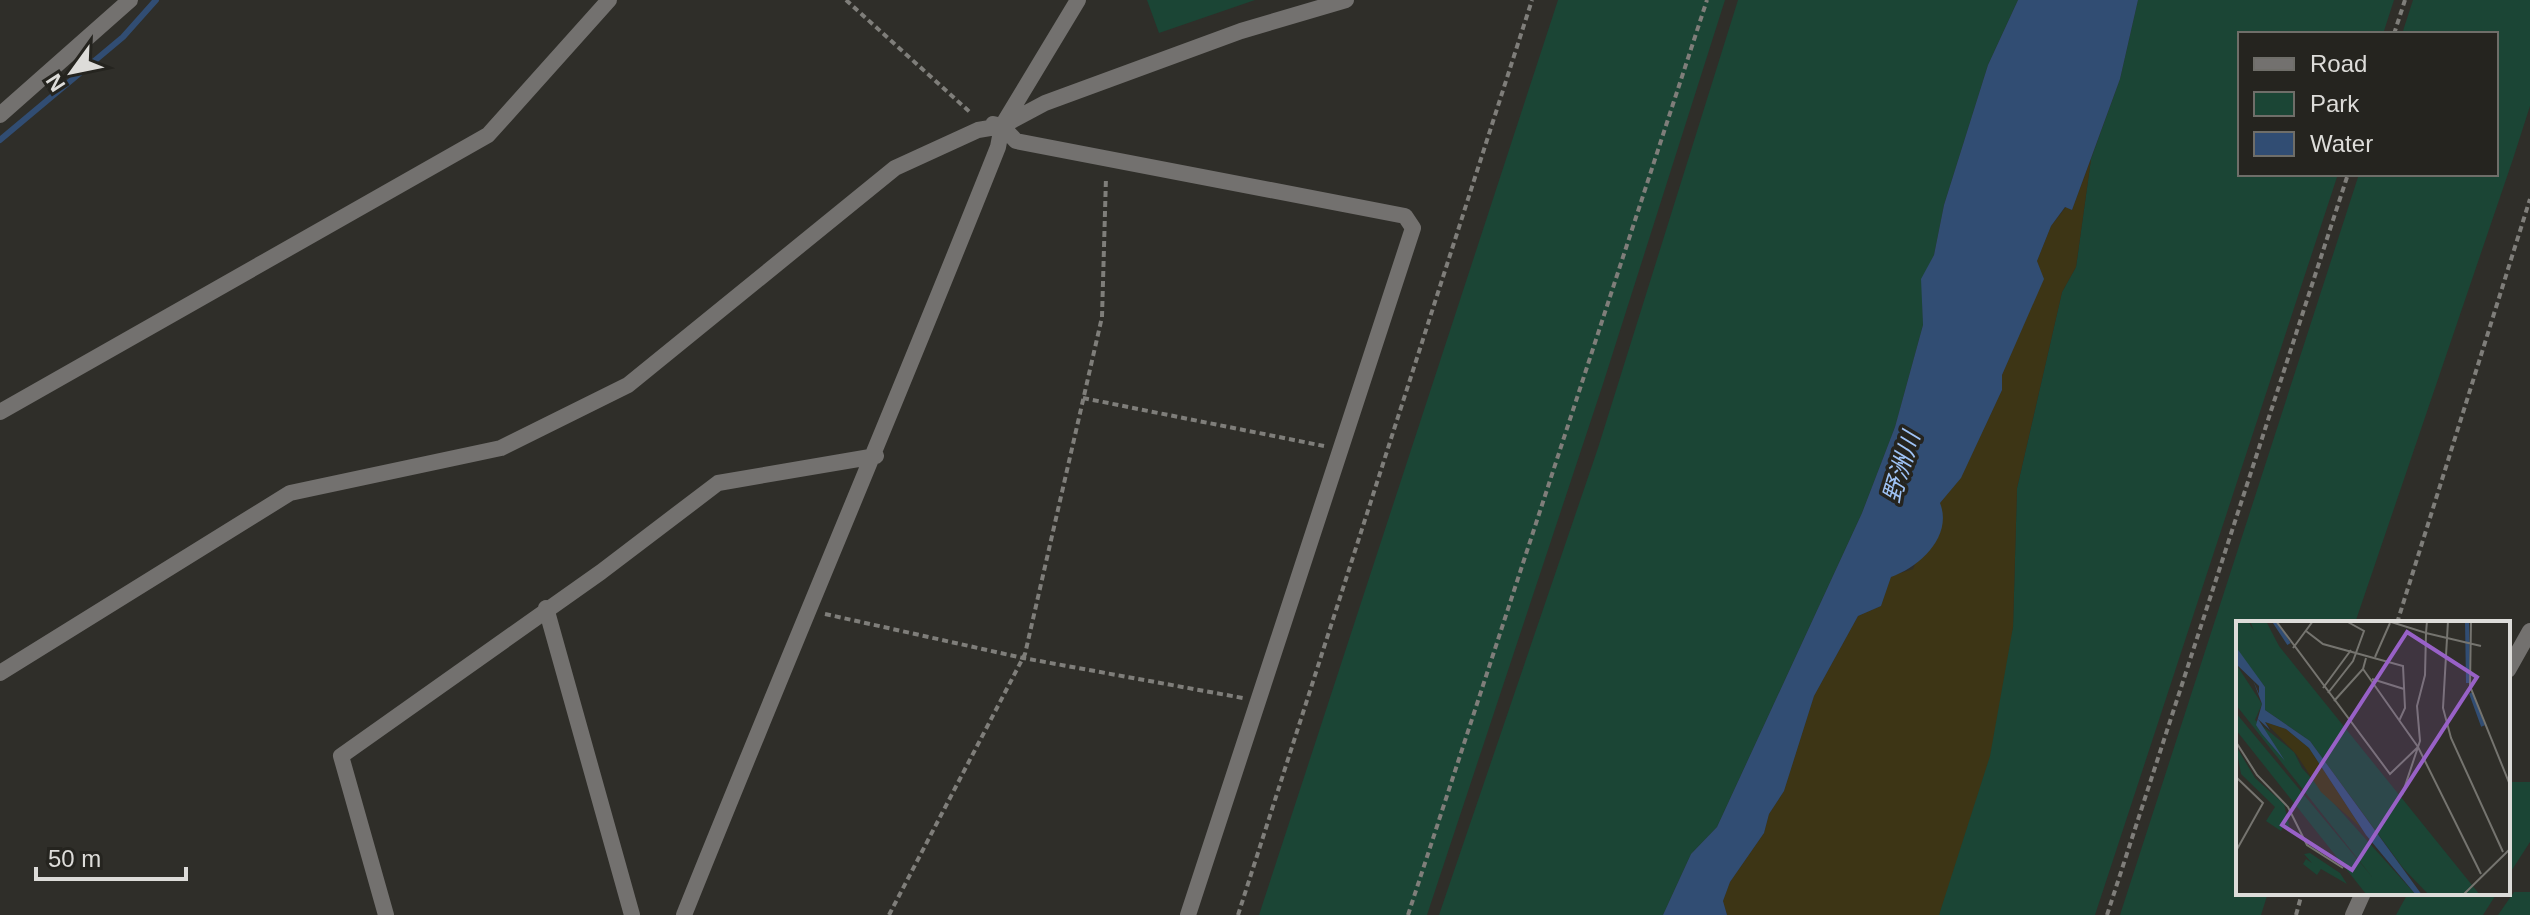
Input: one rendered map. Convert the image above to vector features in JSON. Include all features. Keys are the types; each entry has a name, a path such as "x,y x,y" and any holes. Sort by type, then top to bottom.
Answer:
{"street":[{"path":"0,115 130,0"},
{"path":"0,412 488,135 609,0"},
{"path":"684,915 807,610 876,456 998,147 1002,126 1078,0"},
{"path":"0,673 290,493 501,448 628,385 895,168 978,130 1002,126 1045,103 1213,41 1346,0"},
{"path":"980,120 1002,126 1016,141 1405,216 1413,228 1261,701 1188,915"},
{"path":"386,915 341,756 601,572 718,483 876,456"},
{"path":"546,608 632,915"},
{"path":"2510,666 2530,631"},
{"path":"2353,915 2362,895"}],"path":[{"path":"846,0 980,120"},
{"path":"1238,915 1532,0"},
{"path":"1408,915 1707,0"},
{"path":"2395,32 2405,0"},
{"path":"889,915 1023,658 1102,317 1107,159"},
{"path":"2107,915 2347,176"},
{"path":"2398,621 2530,199"},
{"path":"1083,398 1343,450"},
{"path":"807,610 1023,658 1261,701"},
{"path":"2296,915 2301,895"}],"green space":[{"path":"1147,0 1255,0 1159,33"},
{"path":"1558,0 1725,0 1603,384 1427,915 1259,915"},
{"path":"1738,0 2018,0 1988,65 1944,205 1934,255 1922,279 1923,325 1895,427 1862,513 1717,827 1691,854 1663,915 1439,915 1598,448"},
{"path":"2138,0 2394,0 2384,32 2238,32 2238,176 2337,176 2095,915 1939,915 2013,627 2017,488 2062,292 2076,267 2091,159 2120,79"},
{"path":"2413,0 2530,0 2530,106 2356,621 2236,621 2236,895 2267,895 2261,915 2120,915 2358,176 2498,176 2498,32 2403,32"},
{"path":"2510,782 2530,782 2530,842 2510,873"},
{"path":"2514,892 2530,892 2530,915 2498,915"},
{"path":"2407,895 2496,895 2483,915 2396,915"}],"sand":[{"path":"2091,159 2076,267 2062,292 2017,488 2013,627 1990,756 1939,915 1727,915 1723,901 1730,882 1764,833 1769,814 1784,791 1814,696 1858,616 1881,606 1891,576 1913,569 1940,503 1961,477 2002,390 2002,375 2043,279 2037,261 2051,226 2066,207 2072,210"}],"water":[{"name":"野洲川","path":"2018,0 2138,0 2120,79 2072,210 2065,207 2051,226 2037,261 2044,279 2002,375 2002,390 1961,478 1940,503 1943,515 1938,538 1923,558 1891,577 1881,606 1858,616 1814,696 1784,791 1769,814 1764,833 1730,882 1723,901 1727,915 1663,915 1691,854 1717,827 1862,513 1895,427 1923,325 1921,279 1934,255 1944,205 1988,65"}],"waterway":[{"path":"0,140 123,37 156,0"}]}
